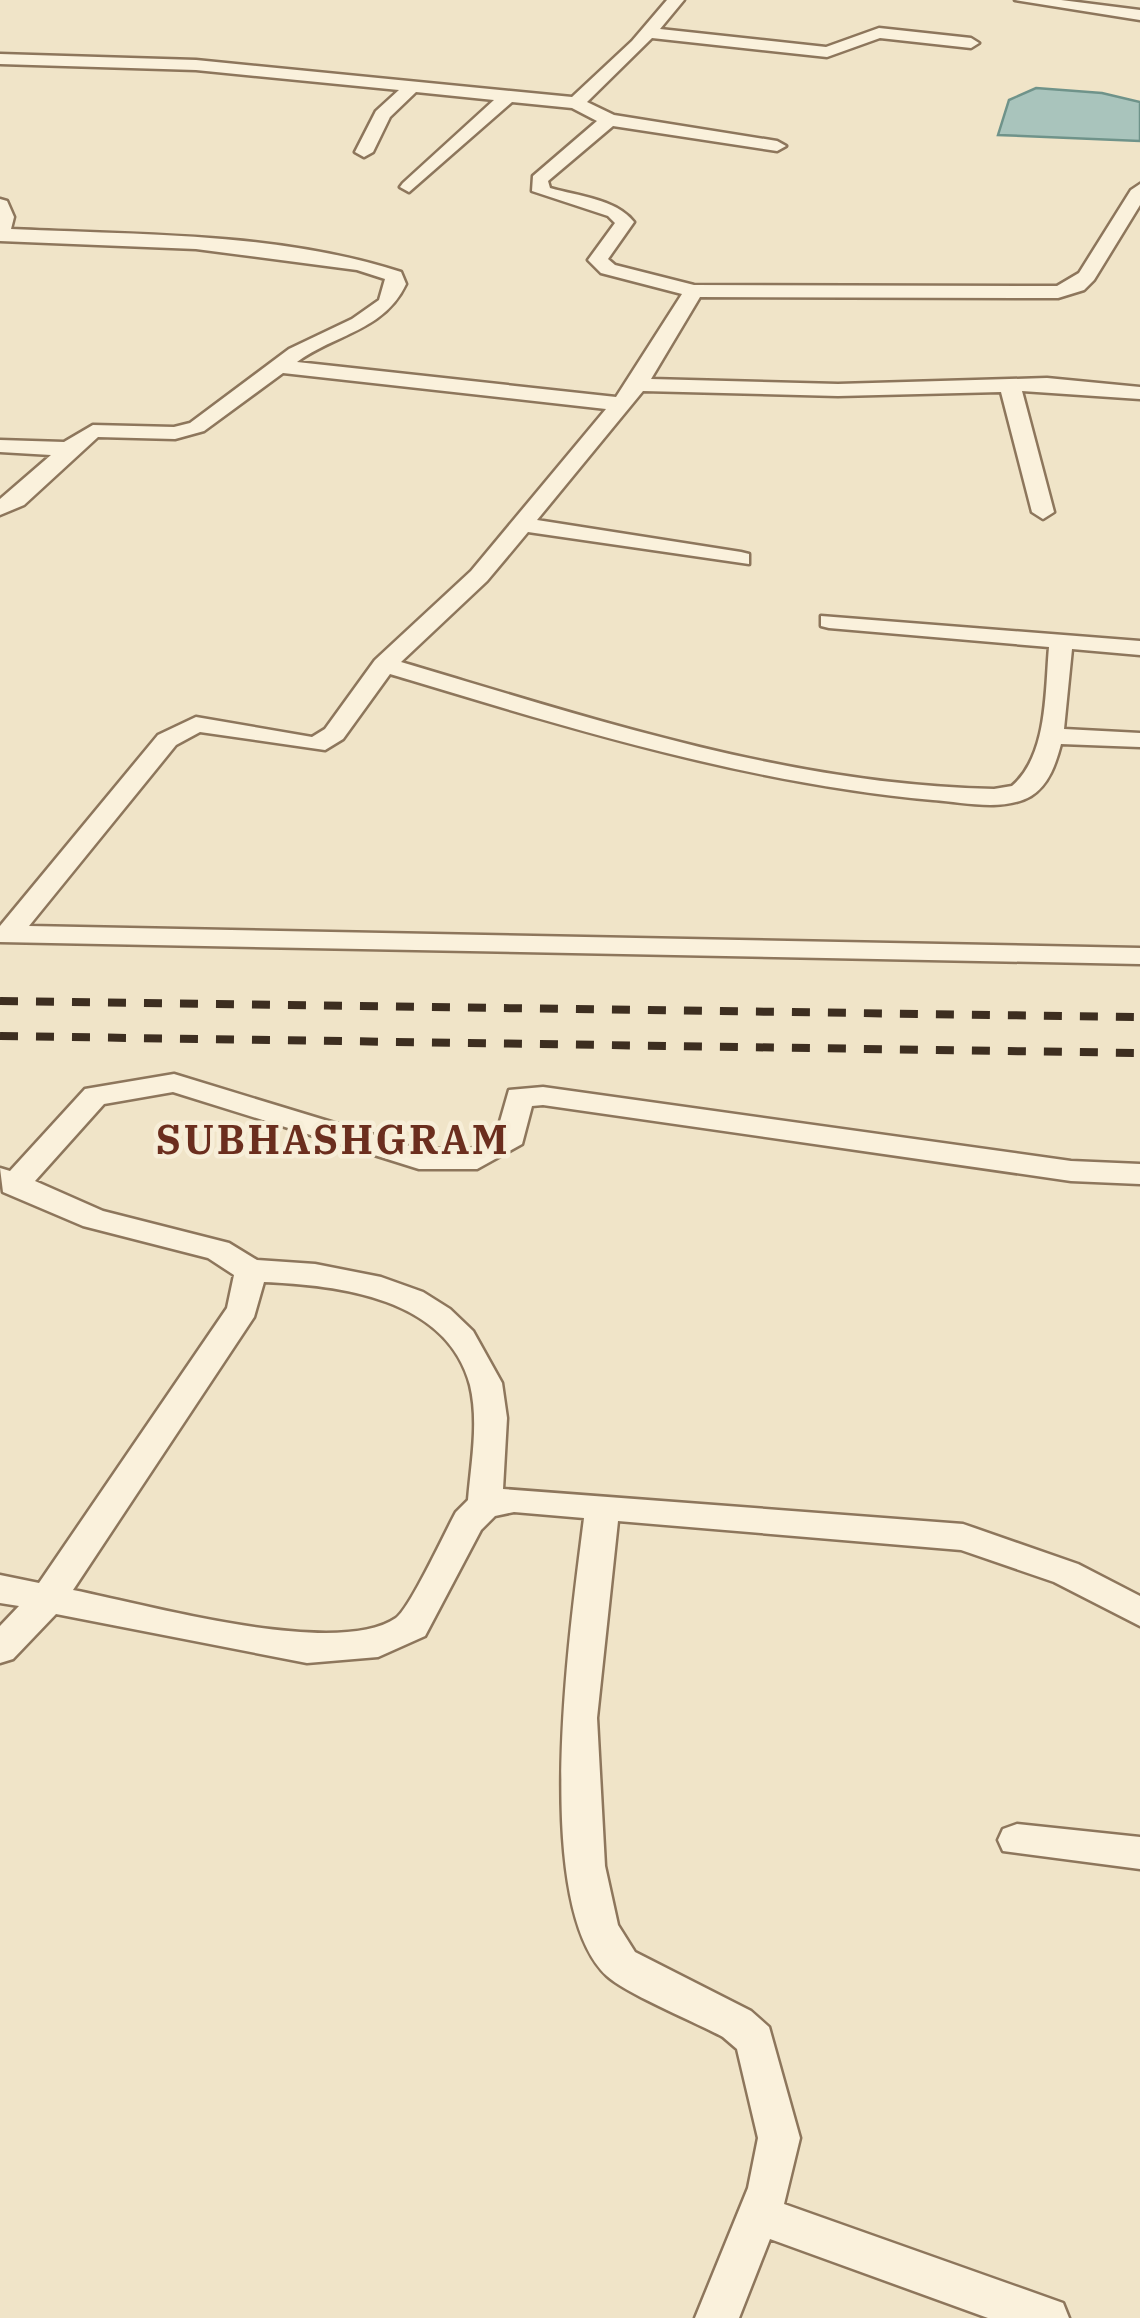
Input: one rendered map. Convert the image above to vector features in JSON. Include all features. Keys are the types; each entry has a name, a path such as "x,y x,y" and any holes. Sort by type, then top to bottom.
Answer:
{"street":[{"path":"576,102 648,33 676,0"},
{"path":"1023,0 1098,4 1140,15"},
{"path":"648,33 827,52 879,33 971,43"},
{"path":"0,59 196,65 410,89 576,102 609,120 778,146"},
{"path":"364,152 382,115 410,89"},
{"path":"409,188 509,95"},
{"path":"609,120 539,180 541,191 614,212 625,222 598,260 608,270 694,291 1058,292 1077,286 1087,276 1140,190"},
{"path":"0,508 16,500 93,431 175,433 198,427 279,366 387,303 396,284 394,276 360,265 196,242 0,235 5,217 1,207"},
{"path":"4,934 167,740 196,724 316,745 334,734 384,665 479,576 637,385 694,291"},
{"path":"279,366 621,404"},
{"path":"637,385 838,390 1010,385 1140,392"},
{"path":"1010,385 1043,512"},
{"path":"0,446 69,449"},
{"path":"522,524 740,559"},
{"path":"829,621 1140,648"},
{"path":"384,665 700,758 884,789 1000,796 1022,791 1040,772 1050,736 1061,642"},
{"path":"1050,736 1140,740"},
{"path":"4,934 1140,956"},
{"path":"485,1505 489,1406 481,1368 459,1338 422,1307 355,1278 251,1271 218,1250 94,1219 7,1182 96,1096 174,1083 419,1159 477,1159 512,1137 518,1097 543,1096 1070,1170 1140,1174"},
{"path":"0,1649 47,1600 243,1310 251,1271"},
{"path":"0,1589 306,1649 378,1643 412,1626 468,1520 485,1505 514,1499 963,1537 1066,1573 1140,1612"},
{"path":"602,1506 579,1718 586,1866 599,1930 621,1964 737,2024 755,2040 779,2138 769,2188 716,2318"},
{"path":"1016,1840 1140,1853"},
{"path":"758,2214 1047,2318"}],"water":[{"path":"1036,88 1102,93 1140,102 1140,141 998,135 1009,100"}],"railway":[{"path":"0,1001 1140,1017"},
{"path":"0,1036 1140,1053"}],"district":[{"name":"SUBHASHGRAM","path":"333,1140"}]}
